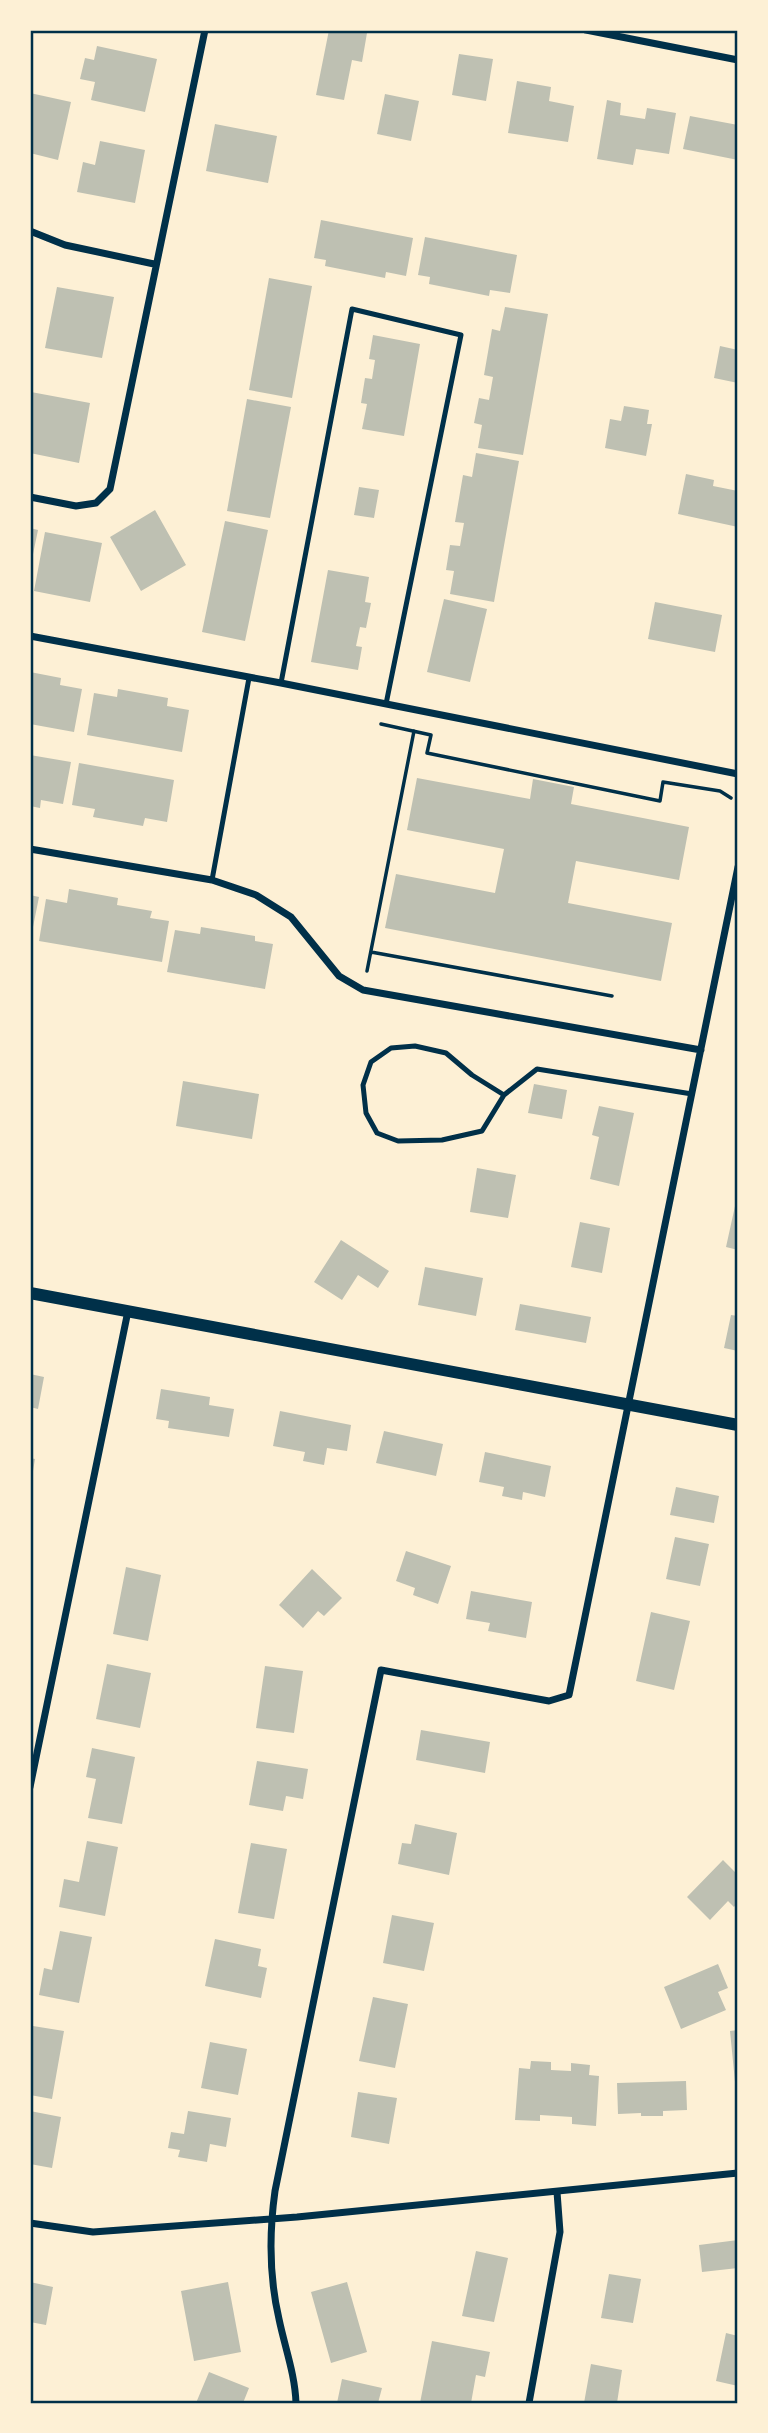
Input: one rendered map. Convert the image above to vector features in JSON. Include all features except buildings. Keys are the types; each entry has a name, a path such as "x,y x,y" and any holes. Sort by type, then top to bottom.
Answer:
{"street":[{"path":"30,497 76,506 96,503 110,489 154,264 205,30"},
{"path":"586,30 738,60"},
{"path":"30,231 65,245 154,264"},
{"path":"30,636 738,774"},
{"path":"30,849 212,880 256,895 290,918 339,976 363,990 701,1050"},
{"path":"296,2403 295,2379 278,2318 270,2257 271,2219 382,1670 549,1701 569,1695 738,867"},
{"path":"30,1293 738,1426"},
{"path":"30,1787 128,1311"},
{"path":"30,2223 93,2232 271,2219 738,2174"},
{"path":"529,2403 560,2232 557,2192"}],"lane":[{"path":"281,683 352,309 461,335 386,704"},
{"path":"212,880 249,678"},
{"path":"504,1095 472,1075 446,1053 415,1046 391,1048 371,1062 363,1085 366,1114 377,1132 398,1141 442,1140 482,1131 504,1095 537,1069 692,1094"}],"path":[{"path":"381,724 431,735 427,753 660,802 663,782 720,791 731,798"},
{"path":"367,971 414,731"},
{"path":"371,952 612,996"}]}
